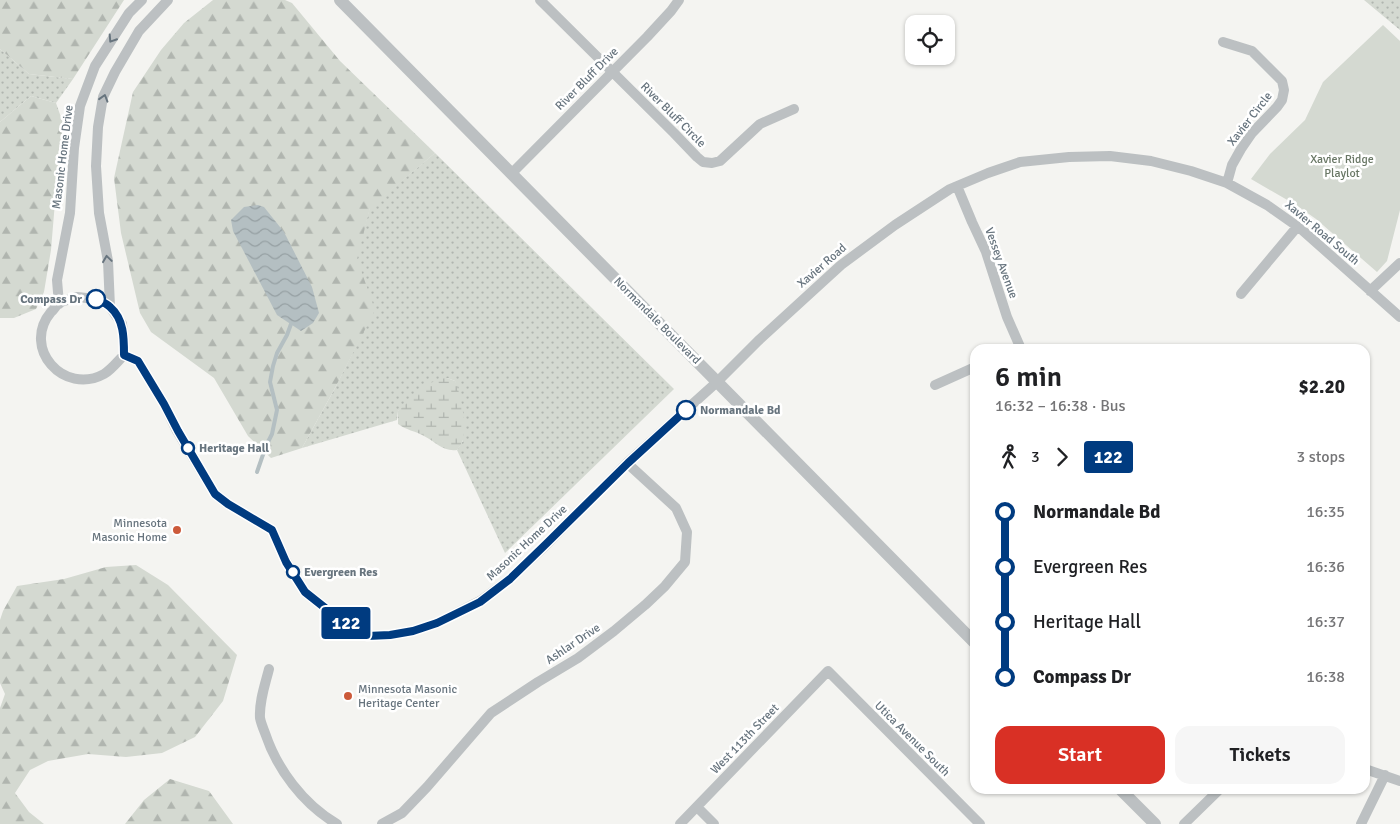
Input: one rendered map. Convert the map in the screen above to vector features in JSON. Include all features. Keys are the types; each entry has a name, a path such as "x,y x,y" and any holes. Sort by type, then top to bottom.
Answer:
{"street":[{"name":"Masonic Home Drive","path":"59,304 57,280 70,213 74,148 80,106 95,66 129,13 142,0"},
{"path":"110,307 108,261 98,213 96,166 98,127 103,98 115,72 139,31 168,0"},
{"name":"Normandale Boulevard","path":"340,0 970,638"},
{"name":"River Bluff Circle","path":"540,0 703,162 712,163 720,161 760,124 794,109"},
{"name":"River Bluff Drive","path":"510,174 647,37 672,11 679,0"},
{"name":"Xavier Circle","path":"1223,42 1252,51 1282,80 1284,90 1282,100 1277,107 1252,133 1241,149 1232,165 1227,183"},
{"name":"Xavier Road South","path":"957,186 1020,162 1069,157 1110,156 1151,161 1191,171 1227,183 1267,204 1297,227 1400,317"},
{"name":"Xavier Road","path":"716,382 758,340 841,264 895,224 957,186"},
{"name":"Vessey Avenue","path":"957,186 986,252 1017,344"},
{"path":"1241,294 1297,227"},
{"path":"1370,291 1400,263"},
{"path":"77,297 96,299 110,307 122,324 124,355 104,374 85,380 69,378 52,367 42,351 40,339 44,320 59,304 77,297"},
{"name":"Masonic Home Drive","path":"124,355 138,361 215,494 228,504 272,530 286,562 305,592 339,619 367,636 413,631 437,623 480,602 510,579 628,463 716,382"},
{"path":"935,385 970,369"},
{"name":"Ashlar Drive","path":"382,824 402,813 427,788 491,713 578,658 614,631 665,586 684,562 687,532 676,508 628,463"},
{"path":"269,669 261,702 260,720 269,746 295,788 324,817 337,824"},
{"name":"West 113th Street","path":"680,824 828,671"},
{"name":"Utica Avenue South","path":"828,671 980,824"},
{"path":"1370,770 1400,781"},
{"path":"1361,824 1385,776"},
{"path":"1125,794 1155,824"},
{"path":"1184,824 1215,794"},
{"path":"697,806 714,824"}],"green space":[{"path":"0,0 124,0 73,79 29,74 0,49"},
{"path":"213,0 285,0 292,3 340,61 435,153 370,208 357,259 375,310 302,448 271,458 248,436 214,378 151,332 140,313 121,233 114,178 133,92 161,50 184,23"},
{"path":"1364,0 1400,0 1400,30"},
{"name":"Xavier Ridge Playlot","path":"1383,25 1400,41 1400,210 1387,261 1377,272 1316,219 1251,179 1270,154 1305,120 1323,82"},
{"path":"0,49 29,74 73,79 56,103 31,96 0,122"},
{"path":"31,96 56,103 63,123 51,250 44,292 36,309 14,318 0,318 0,122"},
{"path":"435,153 674,389 505,553 457,450 463,441 455,381 447,378 398,411 397,420 302,448 335,388 374,310 356,259 370,207"},
{"path":"447,378 455,381 463,410 463,441 457,450 448,450 398,424 398,411 428,384"},
{"path":"136,565 168,585 237,655 223,701 195,737 162,753 126,757 88,754 48,761 30,770 15,793 29,812 44,824 0,824 0,708 5,694 0,683 0,620 3,611 17,586 64,579 106,567"},
{"path":"170,779 209,791 233,824 125,824 144,800"}],"water":[{"path":"258,205 264,207 284,232 312,287 319,313 313,323 301,331 277,315 233,231 231,220 244,207"}],"waterway":[{"path":"257,472 272,434 277,410 270,382 273,366 291,324"}],"bus line":[{"name":"122","path":"96,299 110,307 122,324 124,355 138,361 215,494 228,504 272,530 286,562 305,592 339,619 367,636 413,631 437,623 480,602 510,579 628,463 686,410"}],"place":[{"name":"Compass Dr","path":"96,299"},
{"name":"Normandale Bd","path":"686,410"},
{"name":"Heritage Hall","path":"188,448"},
{"name":"Minnesota Masonic Home","path":"177,530"},
{"name":"Evergreen Res","path":"293,572"},
{"name":"Minnesota Masonic Heritage Center","path":"348,696"}]}
